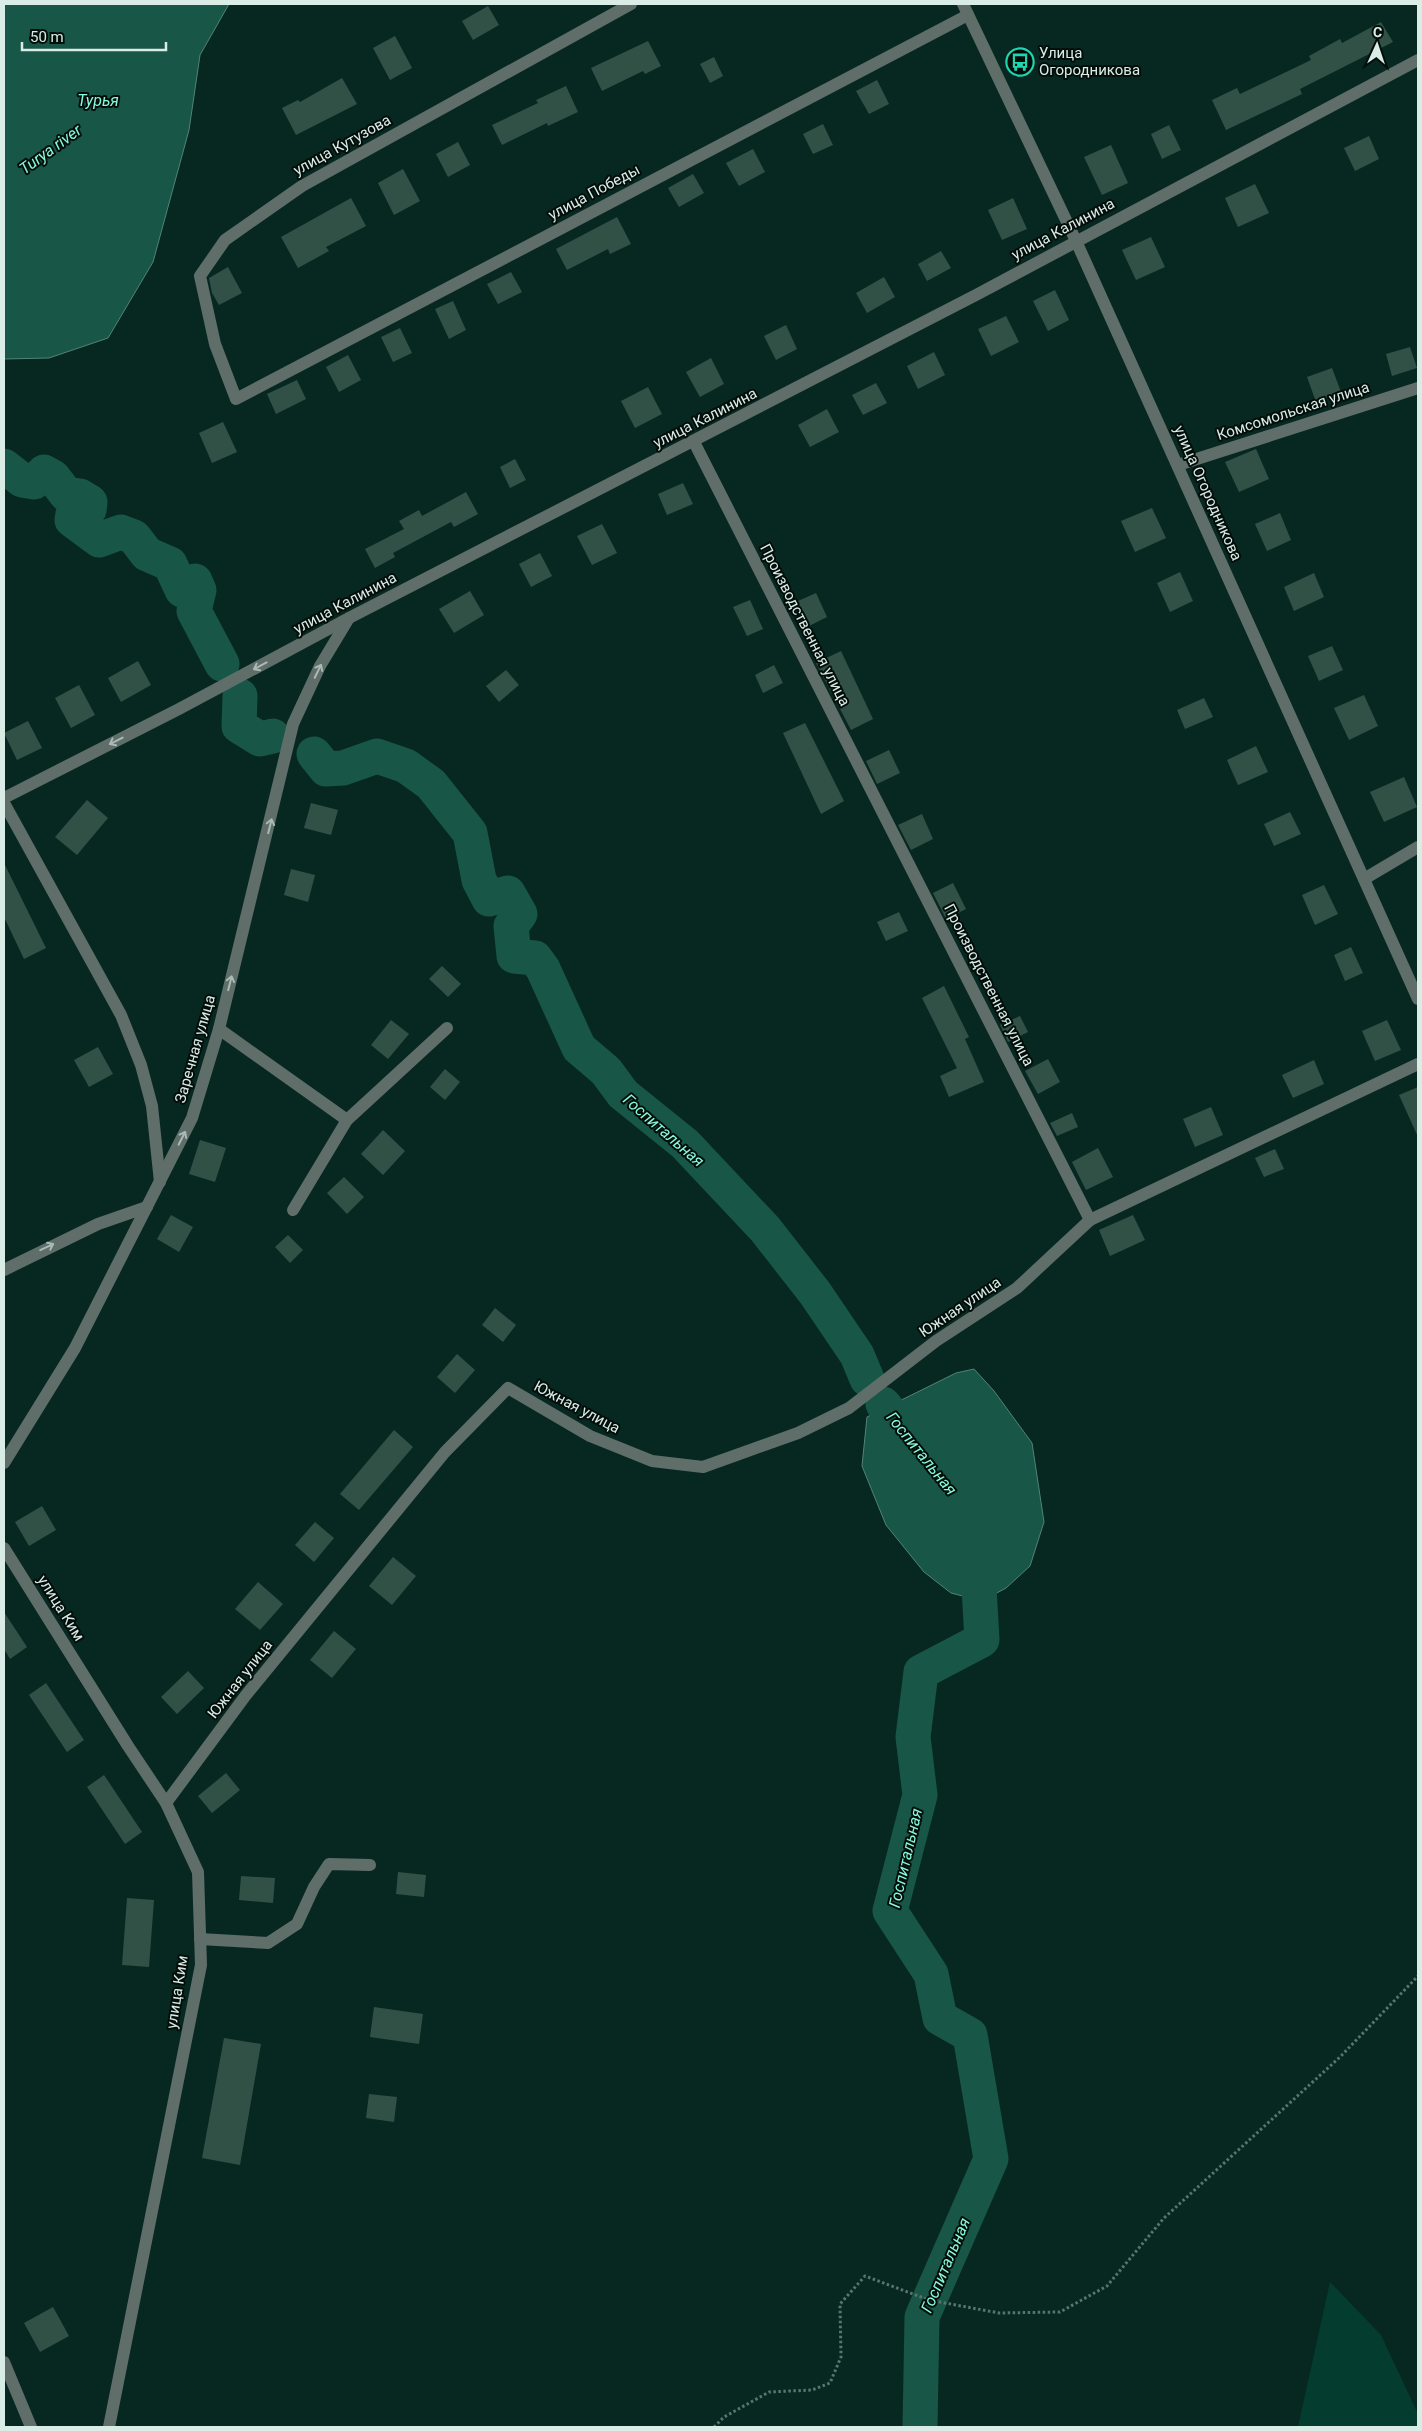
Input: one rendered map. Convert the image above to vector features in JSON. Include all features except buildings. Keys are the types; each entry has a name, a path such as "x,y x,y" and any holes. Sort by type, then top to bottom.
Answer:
{"street":[{"name":"улица Кутузова","path":"236,399 215,344 200,276 226,240 302,186 631,4"},
{"name":"улица Победы","path":"236,399 966,9"},
{"name":"улица Огородникова","path":"966,9 1076,241 1418,999"},
{"name":"улица Калинина","path":"4,798 179,709 349,618 694,442 1418,60"},
{"name":"Комсомольская улица","path":"1178,465 1418,388"},
{"name":"Производственная улица","path":"694,442 1090,1220"},
{"name":"Заречная улица","path":"4,1463 75,1348 192,1118 219,1029 293,724 320,666 349,618"},
{"path":"4,803 124,1024 141,1065 152,1106 160,1182"},
{"path":"1364,879 1418,847"},
{"path":"293,1210 347,1120 447,1028"},
{"path":"219,1029 347,1120"},
{"path":"1090,1220 1418,1064"},
{"path":"4,1270 98,1224 147,1207"},
{"name":"Южная улица","path":"166,1803 246,1695 445,1452 508,1388 599,1439 652,1461 703,1467 798,1434 849,1408 936,1341 1017,1288 1090,1220"},
{"name":"улица Ким","path":"4,1548 128,1746 166,1803 198,1872 201,1964 109,2427"},
{"path":"200,1939 268,1943 296,1924 314,1887 329,1864 370,1865"},
{"path":"4,2362 31,2427"}],"path":[{"path":"714,2427 724,2417 769,2392 812,2390 830,2383 841,2356 840,2304 865,2276 929,2300 999,2313 1060,2312 1107,2286 1164,2218 1340,2057 1418,1976"}],"shaded area":[{"path":"1330,2282 1381,2335 1418,2414 1418,2427 1298,2427"}],"water":[{"name":"Турья","path":"4,4 229,4 200,55 189,130 153,262 108,338 49,358 4,359"},
{"path":"974,1369 994,1391 1032,1443 1044,1522 1030,1566 1006,1588 982,1601 951,1593 924,1572 886,1525 862,1466 867,1417 956,1373"}],"waterway":[{"name":"Госпитальная","path":"4,466 22,480 34,482 44,472 53,477 66,494 80,496 90,502 89,510 73,514 72,520 99,540 121,532 134,537 147,554 170,564 182,590 195,581 199,590 194,611 222,664"},
{"name":"Госпитальная","path":"240,696 239,726 260,739 273,736"},
{"name":"Госпитальная","path":"314,754 326,769 343,768 377,756 406,766 431,784 470,833 479,880 489,899 508,893 520,914 511,926 514,956 535,958 543,969 579,1048 606,1071 623,1094 685,1144 765,1229 815,1293 857,1355 867,1379"},
{"name":"Госпитальная","path":"883,1404 916,1444"},
{"name":"Госпитальная","path":"920,2427 922,2317 991,2159 970,2035 940,2018 931,1974 890,1911 920,1795 913,1737 921,1672 982,1640 977,1553"}],"place":[{"name":"Улица Огородникова","path":"1020,62"}],"water label":[{"name":"Turya river","path":"50,149"}]}
